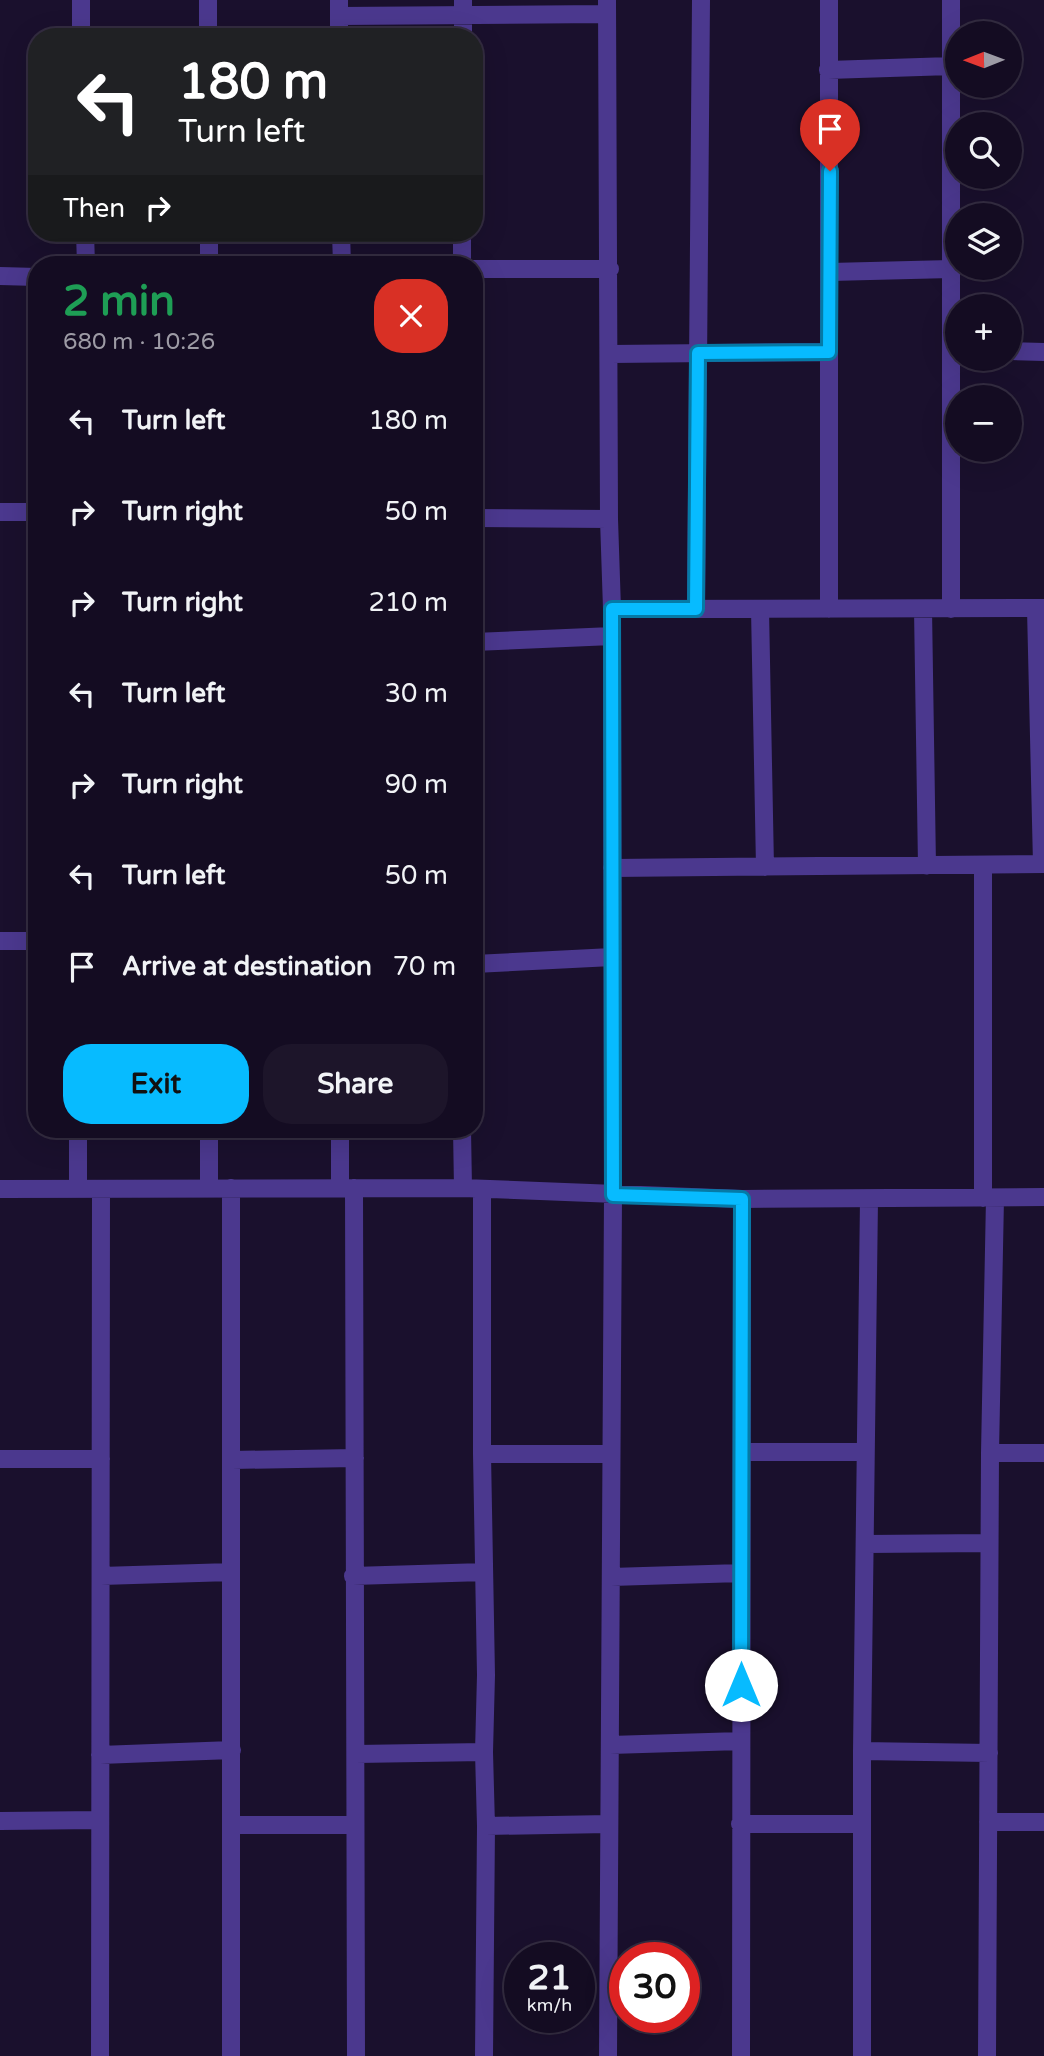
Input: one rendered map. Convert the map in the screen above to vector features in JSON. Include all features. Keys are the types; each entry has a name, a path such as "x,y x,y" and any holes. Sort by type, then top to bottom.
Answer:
{"street":[{"path":"81,0 81,28"},
{"path":"208,0 208,28"},
{"path":"696,609 701,0"},
{"path":"829,0 829,609"},
{"path":"951,0 951,21"},
{"path":"339,28 339,8 607,7 613,1195 608,2056"},
{"path":"463,8 463,28"},
{"path":"828,70 945,66"},
{"path":"951,98 951,203"},
{"path":"483,269 610,269"},
{"path":"830,272 945,269"},
{"path":"0,276 28,277"},
{"path":"1022,351 1044,352"},
{"path":"610,354 829,352"},
{"path":"951,609 954,371"},
{"path":"0,512 28,512"},
{"path":"483,518 609,519"},
{"path":"612,609 1040,608 1043,864 612,868"},
{"path":"760,609 765,867"},
{"path":"923,609 927,866"},
{"path":"483,642 612,636"},
{"path":"983,866 990,1453 987,2056"},
{"path":"0,941 28,941"},
{"path":"483,964 612,957"},
{"path":"78,1138 78,1189"},
{"path":"209,1138 209,1188"},
{"path":"341,1138 347,1188 355,1458 353,1576 356,2056"},
{"path":"462,1138 463,1188"},
{"path":"231,1188 231,2056"},
{"path":"0,1189 463,1188 742,1199 1044,1197"},
{"path":"100,2056 101,1189"},
{"path":"482,1189 482,1454 486,1675 484,2056"},
{"path":"741,2056 742,1199"},
{"path":"862,2056 862,1751 869,1199"},
{"path":"741,1452 865,1452"},
{"path":"990,1453 1044,1453"},
{"path":"482,1454 611,1454"},
{"path":"232,1460 355,1458"},
{"path":"0,1459 101,1459"},
{"path":"866,1544 989,1544"},
{"path":"101,1576 231,1572"},
{"path":"353,1576 484,1572"},
{"path":"611,1577 741,1573"},
{"path":"610,1745 741,1741"},
{"path":"100,1755 232,1750"},
{"path":"862,1751 989,1753"},
{"path":"356,1754 484,1752"},
{"path":"0,1821 100,1820"},
{"path":"988,1822 1044,1822"},
{"path":"486,1826 609,1824"},
{"path":"740,1824 862,1824"},
{"path":"231,1825 355,1825"}],"route":[{"path":"741,1685 742,1199 613,1195 612,609 696,609 698,353 829,352 830,171"}]}
